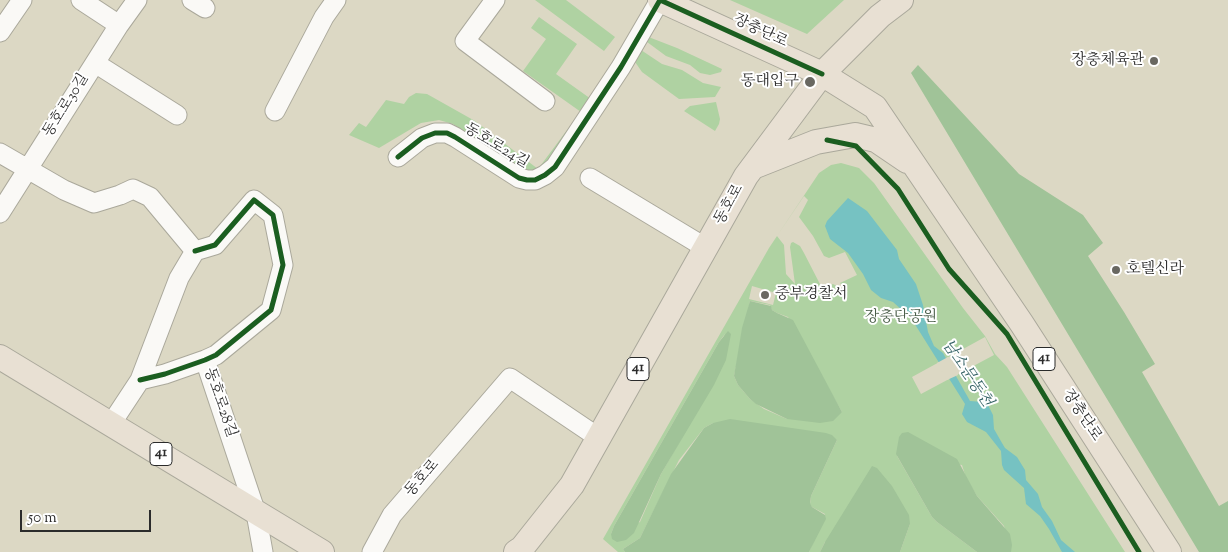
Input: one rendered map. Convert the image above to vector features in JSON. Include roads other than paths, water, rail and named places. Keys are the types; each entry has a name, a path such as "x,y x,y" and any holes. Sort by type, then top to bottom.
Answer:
{"main road":[{"name":"장충단로","path":"660,0 822,74 875,107 1022,324 1168,552"},
{"name":"동호로","path":"516,552 522,548 572,485 750,172 822,74 880,16 901,0"},
{"path":"750,172 816,142 855,135 876,140 917,168"},
{"name":"41","path":"0,357 322,552"}],"street":[{"path":"0,32 22,0"},
{"path":"81,0 119,25"},
{"name":"동호로30길","path":"0,213 136,0"},
{"path":"275,111 324,17 336,0"},
{"path":"495,0 465,41 545,101"},
{"name":"동호로24길","path":"398,157 422,138 435,133 447,133 519,178 535,180 545,176 555,167 621,67 660,0"},
{"path":"95,63 177,115"},
{"path":"0,153 26,170 94,203 120,196 133,189 150,197 195,251 179,278 140,380 111,424"},
{"path":"590,178 706,248"},
{"name":"동호로28길","path":"195,251 215,245 254,200 273,215 283,265 271,310 216,355 205,360 256,513 263,552"},
{"path":"140,380 205,360"},
{"name":"동호로","path":"372,552 392,515 510,378 599,438"}],"water":[{"path":"848,198 867,211 897,250 899,259 916,284 923,305 928,332 934,346 943,353 970,401 984,402 988,405 993,415 994,429 1002,443 1005,448 1017,457 1025,470 1026,480 1038,494 1042,507 1052,521 1061,540 1075,552 1062,552 1040,516 1026,504 1024,488 1004,470 1001,451 986,432 967,422 962,414 965,404 911,318 893,302 881,298 871,290 863,274 848,253 830,239 825,226 827,221"}],"place":[{"name":"장충체육관","path":"1154,61"},
{"name":"동대입구","path":"810,82"},
{"name":"호텔신라","path":"1116,270"},
{"name":"중부경찰서","path":"765,295"}],"park label":[{"name":"장충단공원","path":"901,318"}],"water label":[{"name":"남소문동천","path":"966,374"}]}
